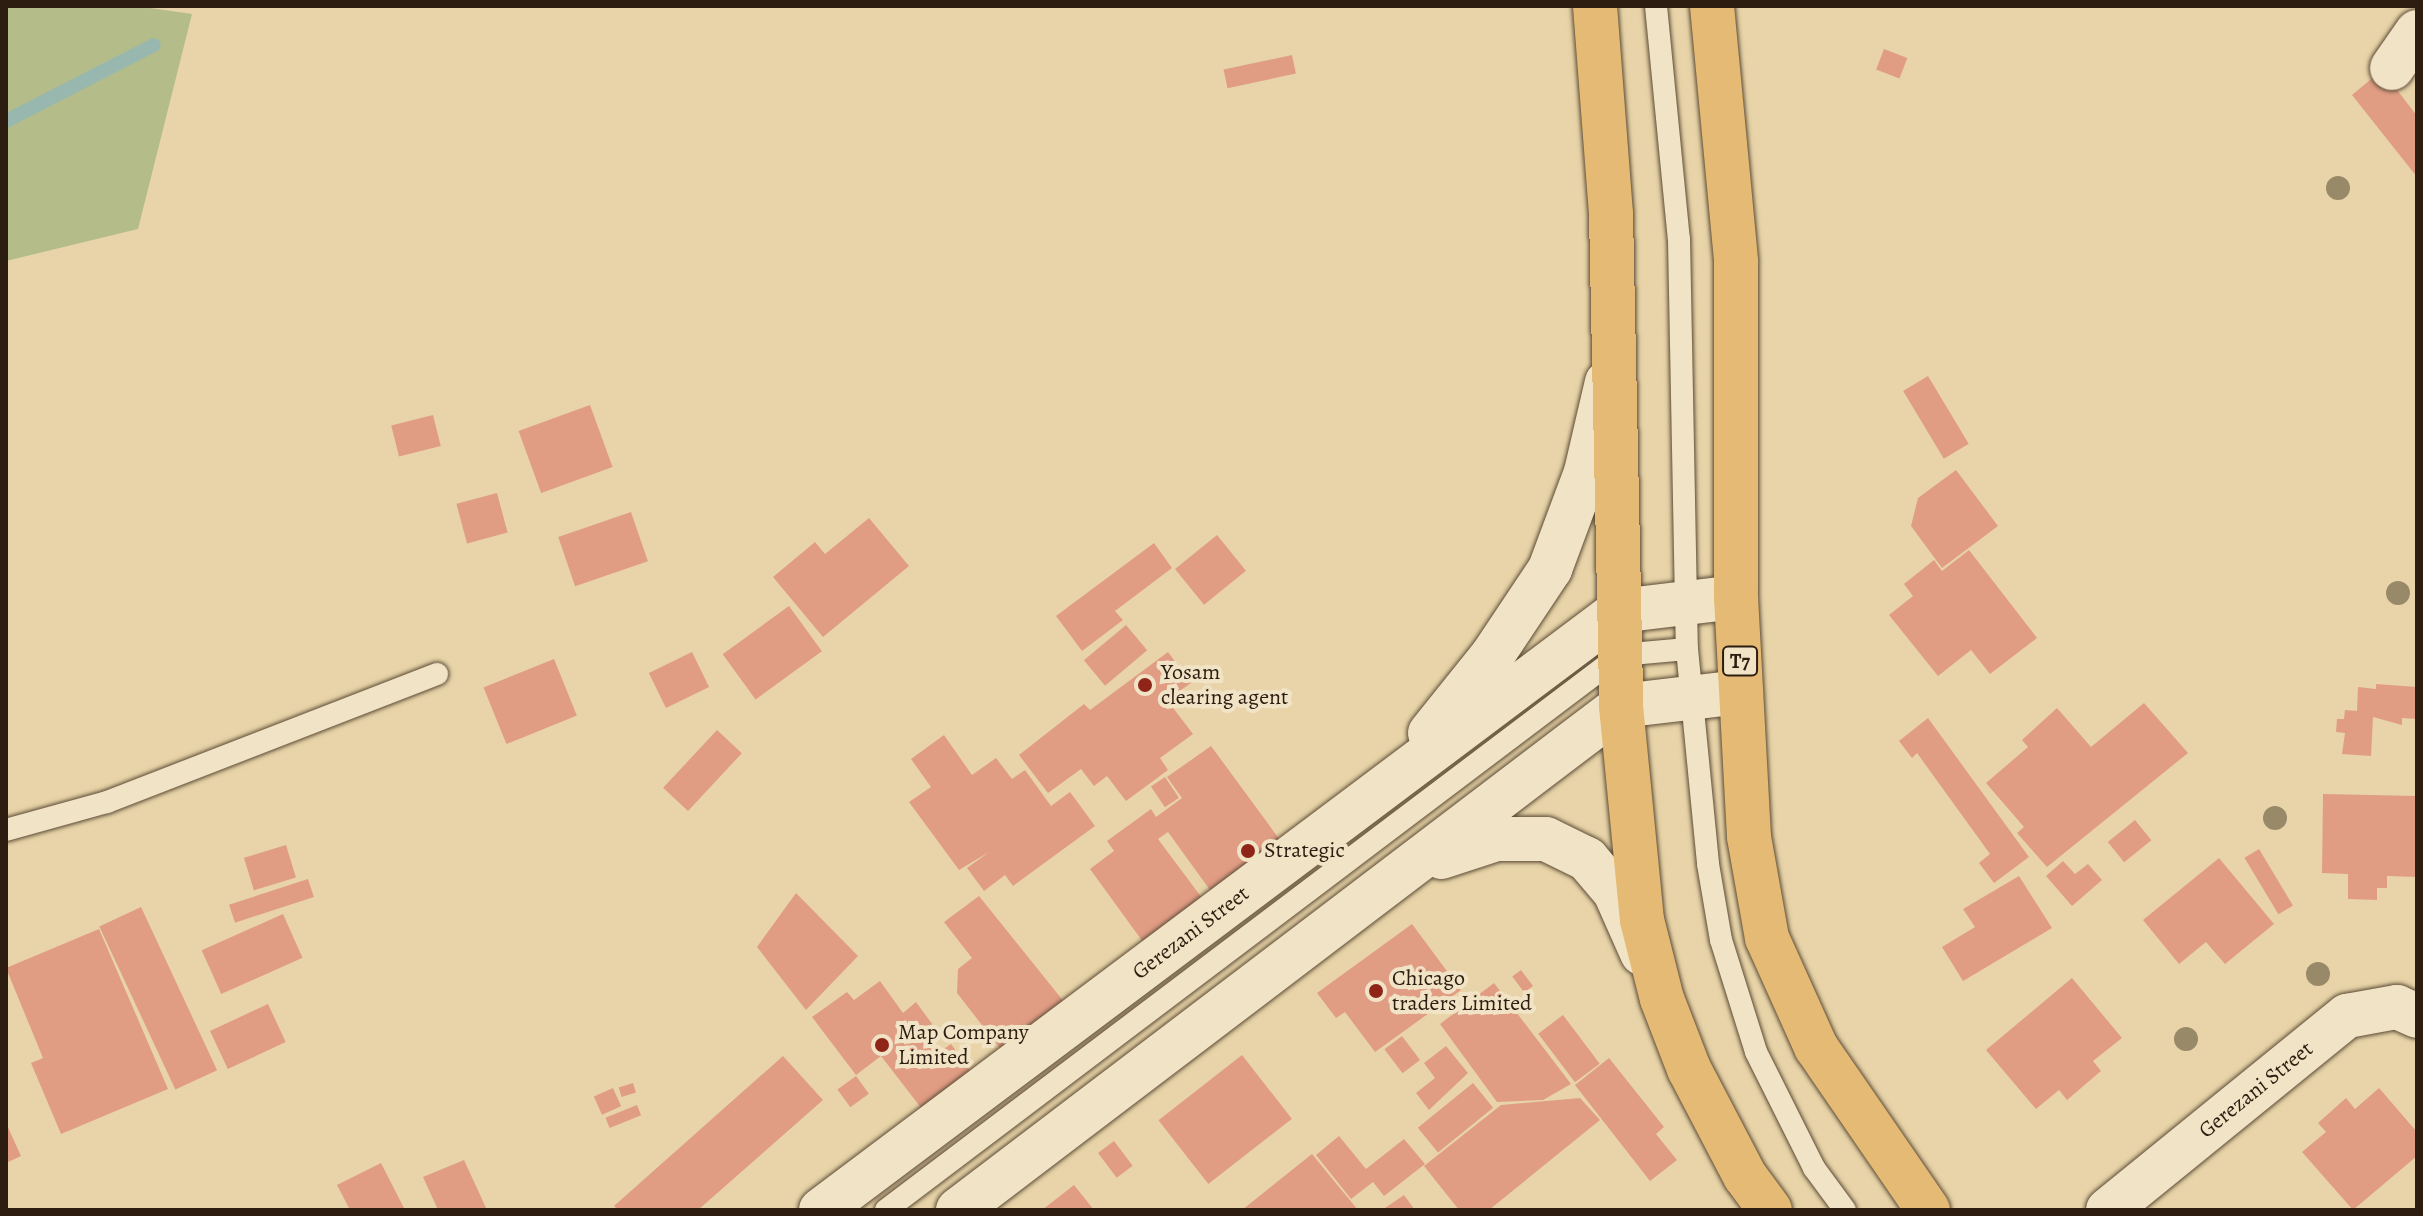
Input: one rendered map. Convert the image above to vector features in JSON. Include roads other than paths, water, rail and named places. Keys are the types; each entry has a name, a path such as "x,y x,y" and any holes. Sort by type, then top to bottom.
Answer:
{"highway":[{"path":"1595,6 1611,214 1611,363 1621,706 1642,920 1662,999 1689,1069 1745,1176 1770,1210"},
{"name":"T7","path":"1712,6 1736,262 1736,597 1749,837 1767,938 1816,1047 1928,1210"}],"main road":[{"path":"2392,68 2417,32"},
{"path":"1388,784 1492,656 1550,569 1586,472 1611,363"},
{"path":"1619,611 1736,597"},
{"name":"Gerezani Street","path":"821,1210 1619,611"},
{"name":"T7","path":"1621,706 1741,692"},
{"path":"958,1210 1621,706"},
{"path":"1410,867 1496,839 1546,839 1587,859 1615,892 1662,999"},
{"name":"Gerezani Street","path":"2108,1210 2347,1016 2397,1007 2417,1016"}],"lane":[{"path":"1656,6 1679,239 1687,649 1721,940 1756,1052 1814,1168 1845,1210"},
{"path":"886,1210 1620,655 1687,649"},
{"path":"6,830 107,802 437,674"}],"waterway":[{"path":"6,121 154,45"}],"place":[{"name":"Yosam clearing agent","path":"1145,685"},
{"name":"Strategic","path":"1248,851"},
{"name":"Chicago traders Limited","path":"1376,991"},
{"name":"Map Company Limited","path":"882,1045"}]}
